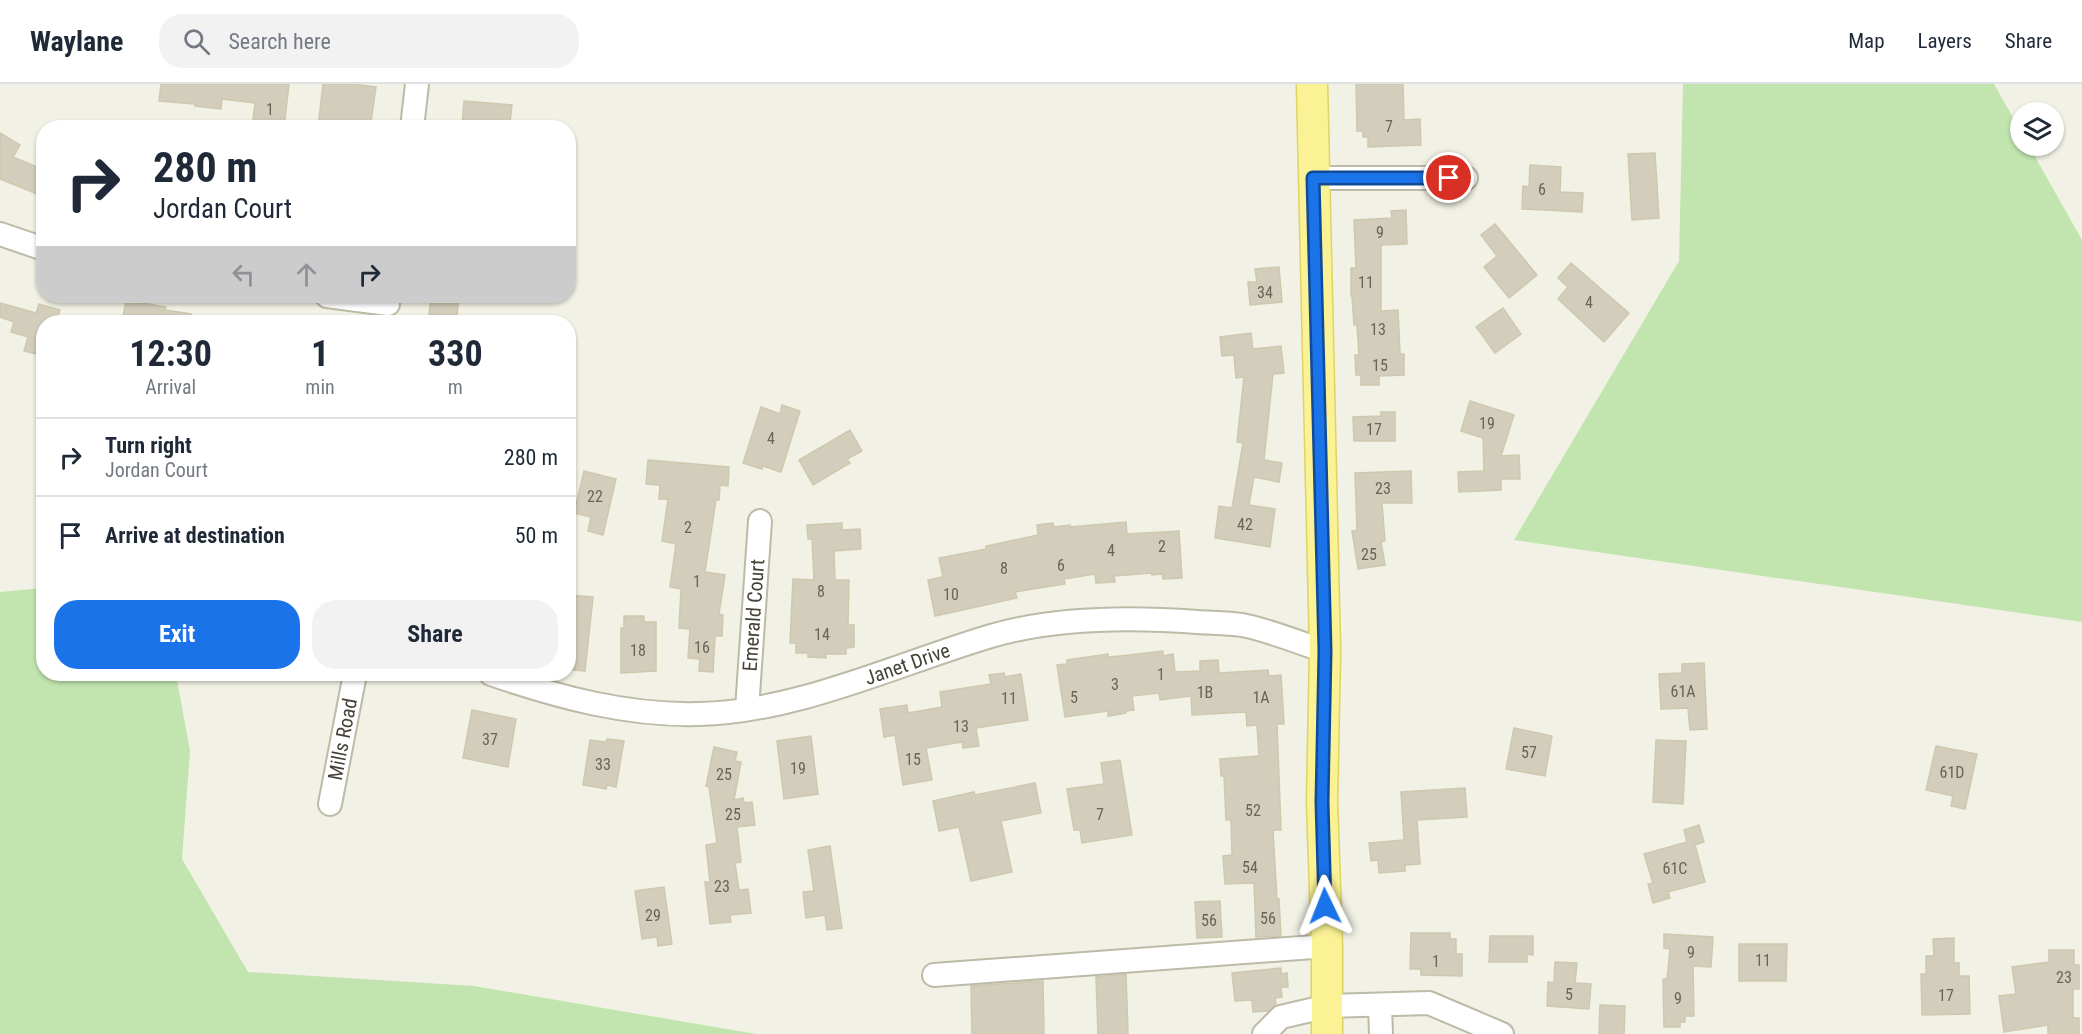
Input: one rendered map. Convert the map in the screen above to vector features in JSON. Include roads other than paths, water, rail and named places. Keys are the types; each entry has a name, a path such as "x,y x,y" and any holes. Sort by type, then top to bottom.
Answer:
{"main road":[{"path":"1312,84 1325,651 1322,802 1327,1020"}],"street":[{"path":"412,120 417,84"},
{"path":"1313,178 1466,178"},
{"path":"0,234 36,246"},
{"path":"366,303 388,307"},
{"name":"Emerald Court","path":"747,709 760,521"},
{"name":"Janet Drive","path":"512,681 616,708 668,714 701,714 784,702 859,680 993,635 1059,622 1151,619 1243,626 1325,651"},
{"name":"Mills Road","path":"330,804 354,681"},
{"path":"934,975 1327,946"},
{"path":"1264,1034 1281,1017 1327,1020 1380,1005 1429,1003 1502,1034"},
{"path":"1380,1005 1381,1034"}]}
